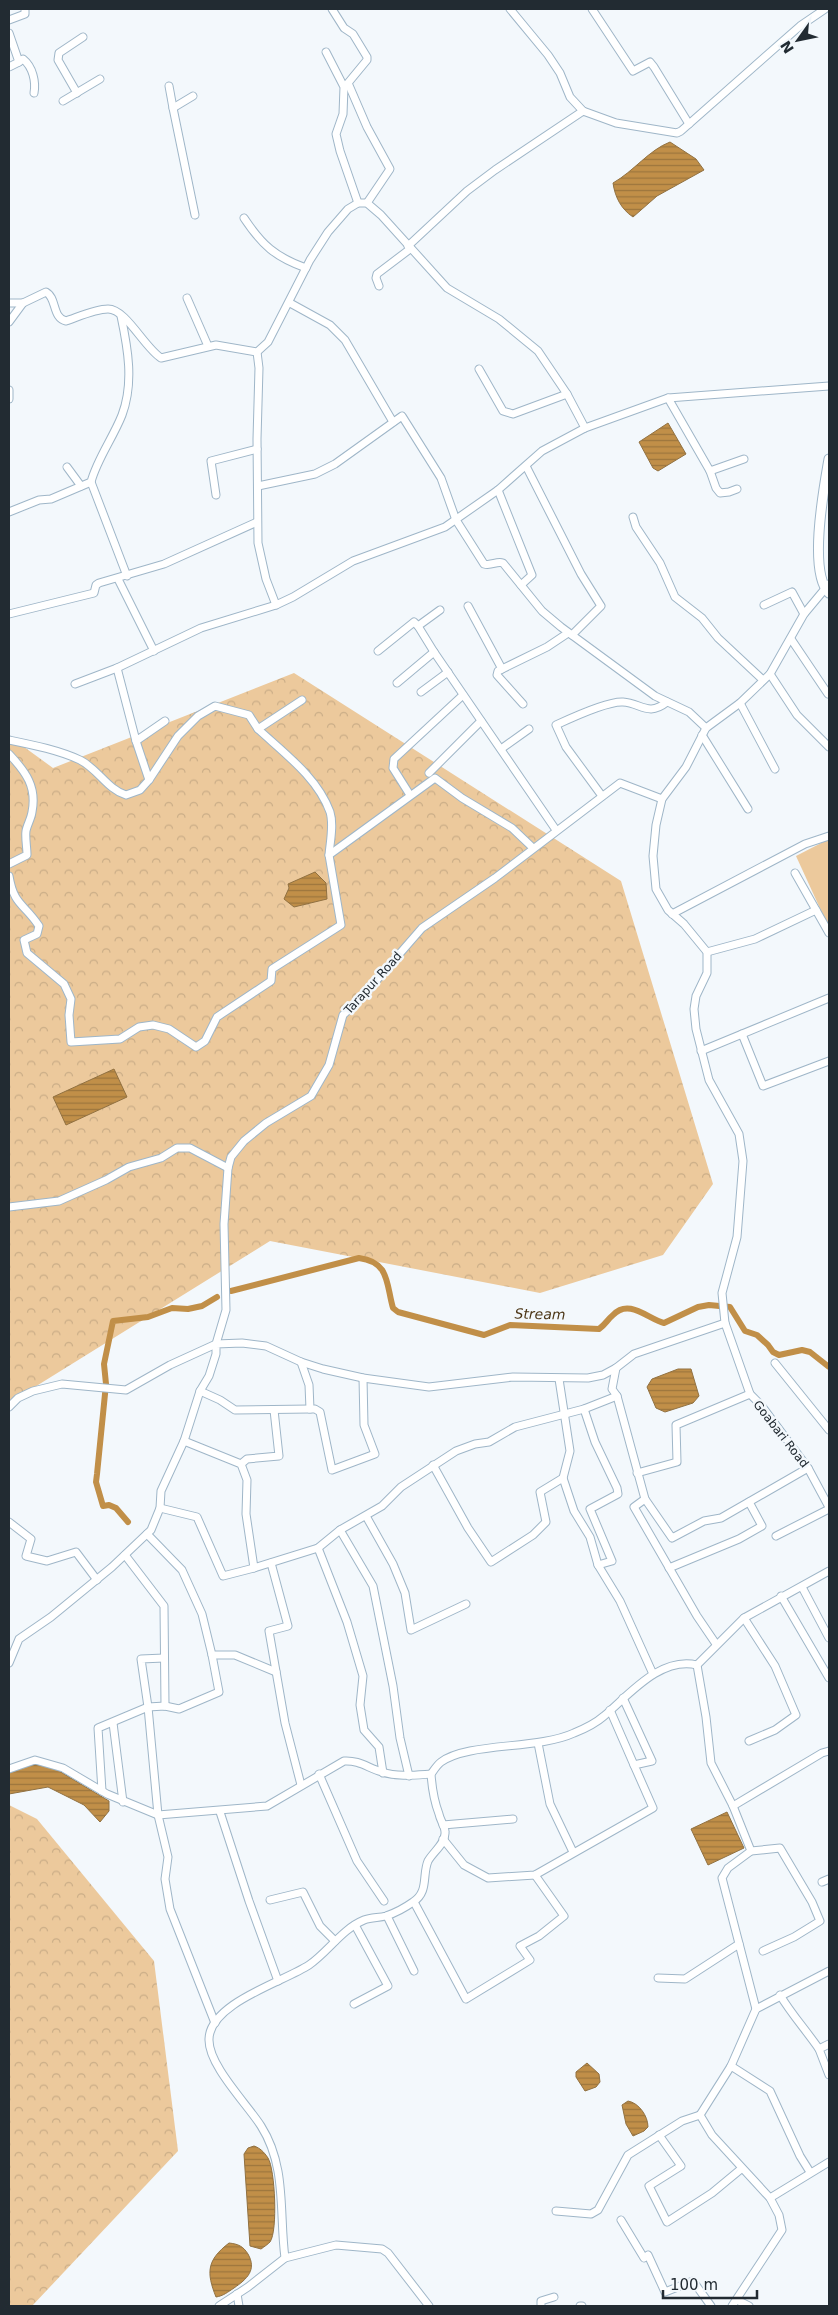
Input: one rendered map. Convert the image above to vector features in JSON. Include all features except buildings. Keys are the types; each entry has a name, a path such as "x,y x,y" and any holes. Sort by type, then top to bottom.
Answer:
{"main road":[{"path":"828,589 819,574 818,553 829,459"}],"street":[{"path":"9,20 25,14 26,9"},
{"path":"332,9 344,28 354,35 368,58 346,85 344,106 336,134 358,203"},
{"path":"510,9 548,55 560,73 570,97 583,112 616,123 677,133 800,26 825,9"},
{"path":"592,9 633,71 650,62 654,66 689,124"},
{"path":"9,33 19,62"},
{"path":"77,93 58,60 59,54 83,38"},
{"path":"326,52 346,85 390,169 367,203"},
{"path":"9,67 23,59 26,61 36,81 34,94"},
{"path":"63,102 100,79"},
{"path":"169,86 195,215"},
{"path":"173,108 193,96"},
{"path":"379,286 376,278 377,274 481,181 583,112"},
{"path":"257,352 268,342 290,303 306,268 328,232 344,213 358,203 367,203 381,215 447,288 498,319 538,351 567,394 585,428"},
{"path":"244,218 258,240 275,254 284,260 306,268"},
{"path":"9,303 23,303 46,292 49,294 61,320 66,321 108,309 120,312 133,330 161,358 208,346 224,346 257,352"},
{"path":"187,298 208,346"},
{"path":"9,322 23,303"},
{"path":"290,303 330,326 345,340 393,422"},
{"path":"9,512 40,500 51,499 91,482 122,414 130,384 127,346 120,312"},
{"path":"257,352 259,368 257,449 258,543 276,605"},
{"path":"478,369 503,411 513,414 567,394"},
{"path":"75,684 117,668 201,628 293,598 353,561 445,527 498,490 542,451 585,428 668,398 829,386"},
{"path":"9,390 9,399"},
{"path":"668,398 710,471 716,488 720,493 737,489"},
{"path":"258,486 315,474 346,457 402,416 441,478 456,520 484,564 490,566 499,562 504,564 542,611 570,634 655,696 689,712 704,732 748,809"},
{"path":"216,495 211,461 257,449"},
{"path":"710,471 744,459"},
{"path":"523,704 497,675 502,669 570,634 601,606 581,574 526,466"},
{"path":"67,467 81,486"},
{"path":"91,482 127,576"},
{"path":"498,490 532,575 521,585"},
{"path":"633,517 636,527 660,563 676,597 702,618 718,638 763,680"},
{"path":"9,614 94,593 96,585 99,583 164,564 257,522"},
{"path":"118,579 154,651"},
{"path":"816,910 755,939 707,952 696,936 672,914 659,896 654,879 656,825 662,799 686,766 704,732 740,703 770,674 804,614 828,589"},
{"path":"764,605 792,592 804,614"},
{"path":"468,606 502,669"},
{"path":"418,626 440,610"},
{"path":"378,651 414,622 418,626 556,830"},
{"path":"791,639 828,694"},
{"path":"397,683 434,652"},
{"path":"117,668 136,741 149,780"},
{"path":"421,692 448,672"},
{"path":"770,674 797,715 829,747"},
{"path":"410,795 393,768 394,759 463,694"},
{"path":"258,729 302,700"},
{"path":"602,796 566,747 556,725 612,703 624,702 638,707 656,708 667,702"},
{"path":"740,703 775,769"},
{"path":"9,740 39,746 80,760 95,771 114,790 122,793 134,793 145,785 178,736 198,716 215,706 249,715 258,729 298,766 322,796 330,813 329,855 341,925 272,969 271,981 216,1017 205,1041 196,1047 169,1029 153,1025 139,1027 120,1039 72,1042 69,1014 71,999 64,984 27,953 24,940 37,934 39,926 29,912 14,898 9,876"},
{"path":"136,741 165,721"},
{"path":"429,773 481,721"},
{"path":"501,749 529,729"},
{"path":"9,754 28,776 32,786 33,798 32,813 26,832 27,855 9,864"},
{"path":"329,855 435,778 462,798 512,828 533,848"},
{"name":"Tarapur Road","path":"9,1663 19,1639 52,1617 97,1580 147,1534 155,1523 160,1508 161,1490 184,1441 200,1391 211,1369 226,1310 224,1224 230,1157 244,1140 266,1123 311,1096 329,1065 343,1015 362,998 422,928 620,784 662,799"},
{"path":"672,914 806,844 829,836"},
{"path":"795,873 829,934"},
{"name":"Goabari Road","path":"707,952 707,972 696,996 694,1009 701,1051 709,1080 739,1134 743,1161 737,1237 722,1293 725,1323 750,1394 808,1468 829,1508"},
{"path":"701,1051 829,998"},
{"path":"742,1034 762,1086 829,1061"},
{"path":"9,1207 59,1201 106,1180 129,1167 160,1158 177,1148 190,1148 228,1168"},
{"path":"9,1407 18,1398 33,1391 62,1384 126,1390 170,1365 216,1344 242,1343 266,1346 301,1362 363,1378 428,1387 513,1377 588,1378 616,1368 634,1354 725,1323"},
{"path":"301,1362 309,1385 310,1409"},
{"path":"775,1362 829,1430"},
{"path":"616,1368 612,1389 617,1396 645,1499 672,1538 704,1521 721,1518 808,1468"},
{"path":"200,1391 220,1400 235,1410 315,1409 320,1412 332,1470 375,1454 364,1425 363,1378"},
{"path":"559,1379 570,1451 563,1478 574,1511 590,1537 598,1565 620,1601 653,1674"},
{"path":"637,1473 677,1462 676,1425 750,1394"},
{"path":"160,1508 197,1517 223,1576 318,1548 340,1530 382,1506 401,1488 456,1451 475,1444 488,1442 515,1427 584,1409 617,1396"},
{"path":"584,1409 595,1442 617,1488 618,1494 590,1509 612,1561 598,1565"},
{"path":"241,1464 247,1459 279,1456 274,1410"},
{"path":"184,1441 241,1464 247,1480 246,1514 254,1568"},
{"path":"433,1466 468,1528 492,1562 533,1535 546,1522 540,1492 563,1478"},
{"path":"645,1499 634,1506 697,1616 716,1644"},
{"path":"669,1568 739,1539 762,1526 749,1502"},
{"path":"776,1536 829,1508"},
{"path":"366,1516 393,1564 405,1593 411,1630 466,1604"},
{"path":"9,1522 30,1539 26,1556 47,1561 76,1552 97,1580"},
{"path":"340,1530 373,1586 393,1686 400,1738 409,1776"},
{"path":"102,1791 98,1728 148,1707 165,1706 179,1709 219,1692 202,1614 182,1570 147,1534"},
{"path":"318,1548 347,1622 363,1676 360,1705 364,1730 379,1747 382,1772"},
{"path":"125,1555 164,1606 165,1706"},
{"path":"271,1563 288,1626 268,1631 286,1732 301,1785"},
{"path":"697,1664 744,1618 829,1571"},
{"path":"802,1587 829,1638"},
{"path":"782,1596 829,1678"},
{"path":"744,1618 774,1666 796,1715 775,1730 748,1741"},
{"path":"212,1655 235,1656 276,1672"},
{"path":"164,1658 141,1659 148,1707 158,1816 168,1857 165,1879 170,1909 215,2023"},
{"path":"9,1769 35,1760 63,1768 123,1802 158,1816 220,1812 267,1806 344,1761 355,1760 382,1772 409,1776 430,1774 440,1763 453,1756 538,1743 573,1734 604,1716 653,1674 688,1662 697,1664"},
{"path":"697,1664 711,1763 733,1806 751,1851"},
{"path":"623,1698 652,1761 634,1765"},
{"path":"444,1839 464,1865 488,1878 535,1875 653,1808 610,1710"},
{"path":"113,1723 123,1802"},
{"path":"538,1743 550,1804 573,1852"},
{"path":"733,1806 822,1753 829,1752"},
{"path":"319,1774 357,1861 384,1902"},
{"path":"286,2258 281,2213 282,2192 276,2161 262,2127 214,2058 209,2038 215,2023 225,2012 308,1966 355,1925 364,1920 387,1916 414,1902 424,1887 427,1863 444,1839 445,1833 434,1798 430,1774"},
{"path":"220,1812 278,1981"},
{"path":"443,1825 513,1819"},
{"path":"756,2009 722,1878 728,1868 751,1851 780,1848 812,1902 820,1920 794,1937 763,1951"},
{"path":"414,1902 466,1999 530,1960 520,1946 539,1936 564,1916 535,1875"},
{"path":"822,1882 829,1879"},
{"path":"270,1900 303,1892 320,1926 335,1941"},
{"path":"387,1916 414,1971"},
{"path":"354,2004 388,1986 355,1925"},
{"path":"658,1978 685,1979 739,1944"},
{"path":"556,2210 592,2214 598,2210 626,2157 682,2121 700,2116 731,2066 756,2009 829,1971"},
{"path":"780,1995 796,2021 804,2026 819,2049 829,2076"},
{"path":"819,2049 829,2044"},
{"path":"731,2066 770,2092 800,2156 810,2172"},
{"path":"700,2116 712,2134 770,2198 779,2215 782,2230 734,2303 749,2306"},
{"path":"659,2135 681,2166 649,2187 667,2222 712,2193 742,2169"},
{"path":"770,2198 829,2162"},
{"path":"621,2220 644,2258 648,2255 665,2292 693,2281 711,2306"},
{"path":"219,2306 286,2258 336,2245 382,2249 388,2253 429,2306"},
{"path":"237,2294 239,2306"},
{"path":"541,2306 541,2301 554,2297"}],"green space":[{"path":"294,673 621,881 713,1184 663,1255 540,1293 270,1241 9,1403 9,736 53,768"},
{"path":"829,839 829,928 796,856"},
{"path":"9,1805 37,1819 154,1961 178,2151 32,2306 9,2306"}],"shaded area":[{"path":"670,142 696,159 704,170 657,196 633,217 619,202 613,183 655,150"},
{"path":"668,423 686,454 658,471 653,468 639,442"},
{"path":"315,872 326,883 327,899 294,907 284,899 289,888 288,884"},
{"path":"114,1069 127,1097 66,1125 53,1097"},
{"path":"678,1369 691,1369 699,1396 693,1403 665,1412 656,1408 647,1387 652,1379"},
{"path":"40,1763 49,1765 109,1801 109,1811 100,1822 84,1805 48,1787 9,1794 9,1771"},
{"path":"727,1812 744,1848 708,1865 691,1829"},
{"path":"587,2063 599,2074 600,2082 596,2087 585,2091 576,2077 576,2072"},
{"path":"628,2101 639,2107 645,2114 648,2123 648,2127 644,2131 633,2136 626,2124 622,2105"},
{"path":"254,2146 262,2150 268,2158 274,2187 275,2213 272,2236 270,2242 261,2249 250,2246 244,2154 248,2148"},
{"path":"229,2243 240,2246 246,2251 251,2260 251,2269 247,2278 239,2285 225,2294 216,2297 211,2280 210,2267 216,2255"}],"waterway":[{"name":"Stream","path":"231,1291 359,1258 369,1260 382,1269 393,1308 398,1312 484,1335 510,1325 599,1329 619,1310 625,1309 638,1311 664,1323 698,1307 709,1305 730,1307 745,1331 757,1335 773,1352 779,1355 802,1350 810,1352 829,1367"},
{"path":"128,1522 116,1508 109,1505 103,1506 96,1482 106,1384 104,1364 113,1321 148,1317 172,1308 188,1309 202,1306 217,1297"}]}
